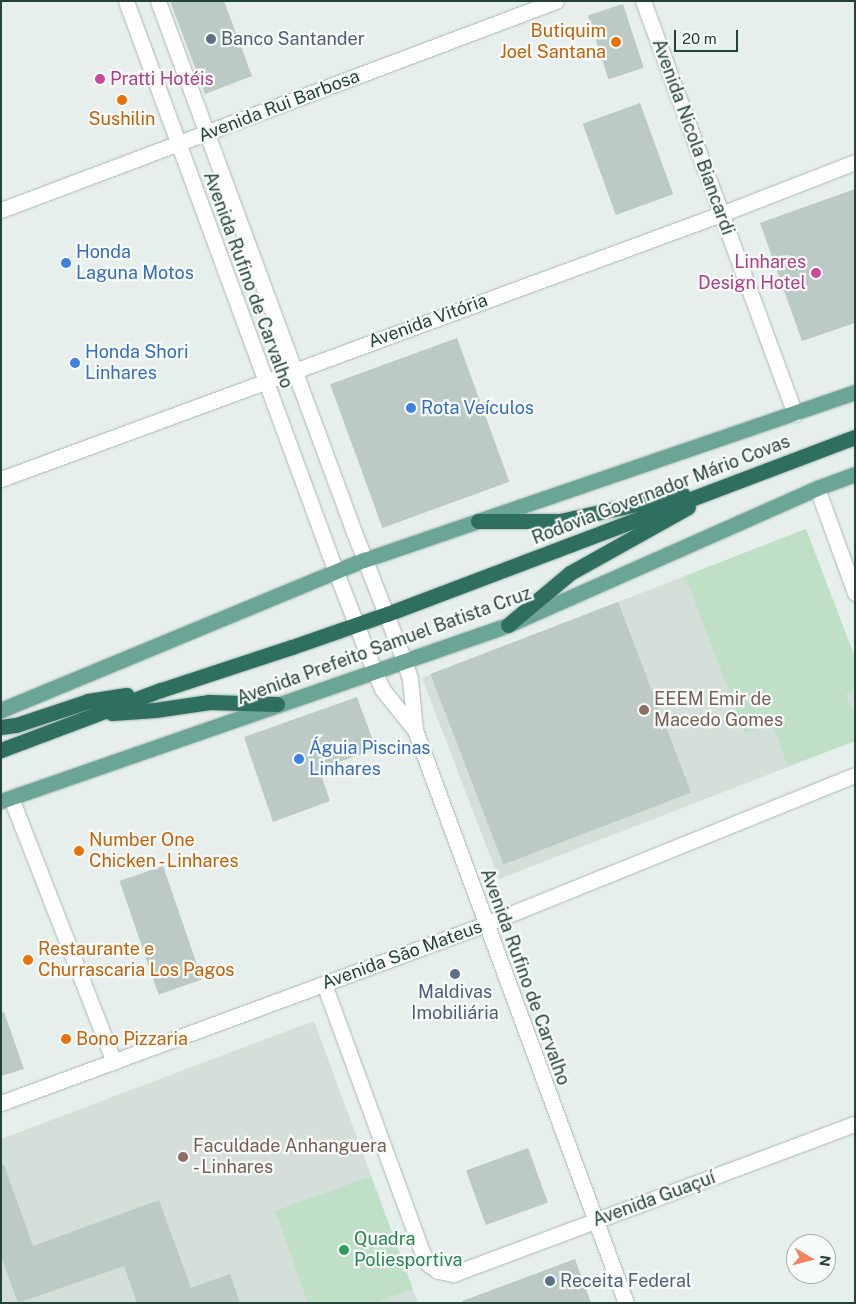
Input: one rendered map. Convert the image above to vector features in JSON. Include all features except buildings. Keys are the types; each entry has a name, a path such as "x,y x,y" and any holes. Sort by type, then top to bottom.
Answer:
{"highway":[{"name":"Rodovia Governador Mário Covas","path":"481,578 855,437"},
{"path":"478,521 560,521 732,482"},
{"path":"508,625 570,573 732,482"},
{"name":"Avenida Prefeito Samuel Batista Cruz","path":"387,614 481,578"},
{"path":"1,750 161,690 292,648 387,614"},
{"path":"1,727 16,725 88,701 161,690"},
{"path":"93,714 154,710 209,702 277,704"}],"main road":[{"path":"1,710 364,560 855,392"},
{"name":"Avenida Prefeito Samuel Batista Cruz","path":"6,799 277,704 376,673 404,660 508,625 817,488 855,474"}],"street":[{"name":"Avenida Rufino de Carvalho","path":"126,1 336,572 382,689 415,730"},
{"name":"Avenida Rufino de Carvalho","path":"158,1 364,560 404,660 410,679 415,730 626,1303"},
{"name":"Avenida Rui Barbosa","path":"1,210 556,1"},
{"name":"Avenida Nicola Biancardi","path":"643,1 795,414"},
{"name":"Avenida Vitória","path":"1,479 721,214 855,162"},
{"path":"817,488 855,593"},
{"name":"Avenida São Mateus","path":"1,1103 486,924 855,775"},
{"path":"6,799 114,1062"},
{"name":"Avenida Guaçuí","path":"324,984 423,1254 428,1264 438,1271 453,1274 855,1124"}],"shaded area":[{"name":"EEEM Emir de Macedo Gomes","path":"806,529 855,658 855,741 499,879 422,678"},
{"name":"Faculdade Anhanguera - Linhares","path":"314,1021 418,1303 1,1303 1,1139"}],"green space":[{"path":"806,529 855,658 855,690 846,694 855,716 855,741 788,766 772,723 745,733 685,576"},
{"name":"Quadra Poliesportiva","path":"371,1176 413,1289 374,1303 308,1303 275,1211"}],"place":[{"name":"Banco Santander","path":"211,39"},
{"name":"Butiquim Joel Santana","path":"616,42"},
{"name":"Pratti Hotéis","path":"100,79"},
{"name":"Sushilin","path":"122,100"},
{"name":"Honda Laguna Motos","path":"66,263"},
{"name":"Linhares Design Hotel","path":"816,273"},
{"name":"Honda Shori Linhares","path":"75,363"},
{"name":"Rota Veículos","path":"411,408"},
{"name":"EEEM Emir de Macedo Gomes","path":"644,710"},
{"name":"Águia Piscinas Linhares","path":"299,759"},
{"name":"Number One Chicken - Linhares","path":"79,851"},
{"name":"Restaurante e Churrascaria Los Pagos","path":"28,960"},
{"name":"Maldivas Imobiliária","path":"455,974"},
{"name":"Bono Pizzaria","path":"66,1039"},
{"name":"Faculdade Anhanguera - Linhares","path":"183,1157"},
{"name":"Quadra Poliesportiva","path":"344,1250"},
{"name":"Receita Federal","path":"550,1281"}]}
